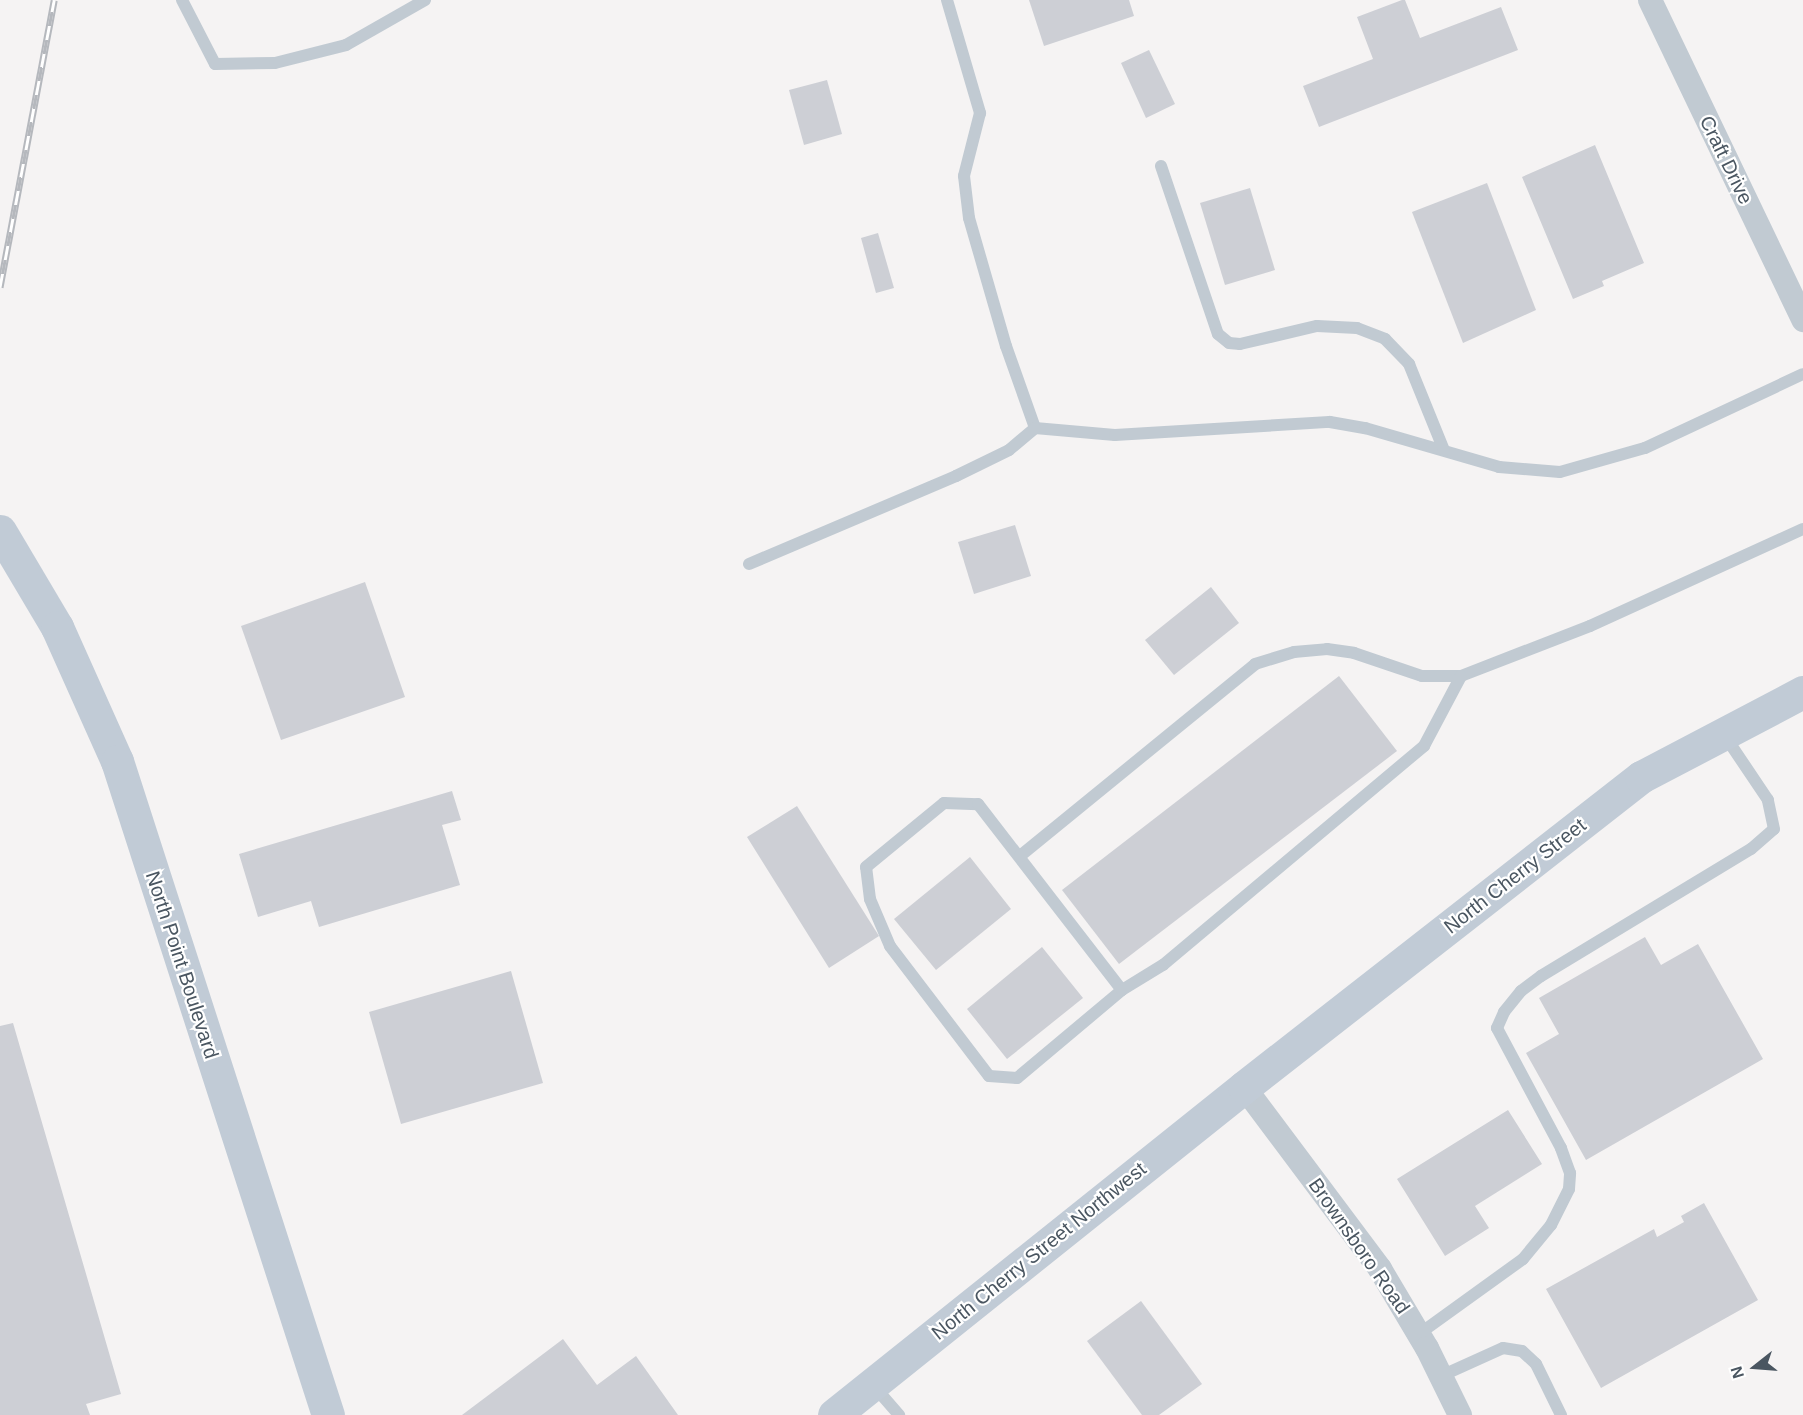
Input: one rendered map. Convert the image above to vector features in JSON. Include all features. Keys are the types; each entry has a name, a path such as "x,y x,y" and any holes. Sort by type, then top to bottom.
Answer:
{"main road":[{"name":"North Point Boulevard","path":"0,531 57,627 117,761 328,1415"},
{"name":"North Cherry Street","path":"1244,1087 1641,777 1803,692"},
{"name":"North Cherry Street Northwest","path":"834,1415 1244,1087"}],"street":[{"name":"Craft Drive","path":"1650,0 1803,320"},
{"name":"Brownsboro Road","path":"1244,1087 1380,1269 1419,1334 1460,1415"}],"lane":[{"path":"182,0 215,64 275,63 346,45 426,0"},
{"path":"947,0 980,113 964,176 969,218 1035,428"},
{"path":"1161,166 1218,334 1228,343 1240,344 1317,326 1357,328 1385,339 1408,364 1443,450"},
{"path":"749,564 956,476 1009,450 1035,428 1115,435 1330,422 1531,472 1579,468 1645,448 1803,374"},
{"path":"1020,856 1255,664 1294,652 1326,649 1354,653 1422,676 1461,676 1580,630 1803,530"},
{"path":"1122,990 978,804 944,803 866,867 870,899 890,946 989,1076 1017,1078 1122,990 1163,965 1425,746 1461,676"},
{"path":"1419,1334 1523,1259 1551,1225 1569,1189 1570,1173 1561,1148 1497,1028 1504,1012 1521,991 1541,976 1751,849 1774,829 1768,800 1724,735"},
{"path":"1441,1376 1503,1348 1522,1351 1536,1364 1561,1415"},
{"path":"872,1384 899,1415"}],"building":[{"path":"1029,0 1129,0 1134,16 1044,46"},
{"path":"1405,0 1420,38 1501,7 1518,50 1319,127 1303,86 1373,59 1357,17"},
{"path":"1149,50 1175,104 1146,118 1121,63"},
{"path":"827,80 842,134 804,145 789,90"},
{"path":"1595,145 1644,263 1602,281 1604,286 1573,299 1522,177"},
{"path":"1487,183 1536,310 1463,343 1412,212"},
{"path":"1250,188 1275,270 1225,285 1200,203"},
{"path":"878,233 894,288 876,293 861,238"},
{"path":"1015,525 1031,576 974,594 958,542"},
{"path":"365,582 405,697 281,740 241,626"},
{"path":"1211,587 1239,623 1174,675 1145,640"},
{"path":"1339,676 1397,751 1119,964 1062,890"},
{"path":"452,791 461,820 442,825 460,885 319,927 311,901 258,917 239,854"},
{"path":"797,806 879,936 829,968 747,837"},
{"path":"970,857 1011,909 936,970 894,919"},
{"path":"1645,937 1661,965 1698,944 1763,1059 1586,1160 1526,1053 1559,1034 1539,998"},
{"path":"1042,947 1083,998 1007,1059 967,1009"},
{"path":"511,971 543,1083 401,1124 369,1012"},
{"path":"13,1023 121,1394 86,1404 90,1415 0,1415 0,1026"},
{"path":"1508,1110 1542,1164 1475,1206 1489,1228 1445,1256 1397,1179"},
{"path":"1704,1203 1758,1300 1601,1388 1546,1289 1654,1229 1657,1237 1684,1222 1681,1216"},
{"path":"1141,1301 1202,1384 1159,1415 1142,1415 1087,1341"},
{"path":"563,1339 597,1385 636,1356 678,1415 462,1415"}],"railway":[{"path":"0,287 54,0"}]}
